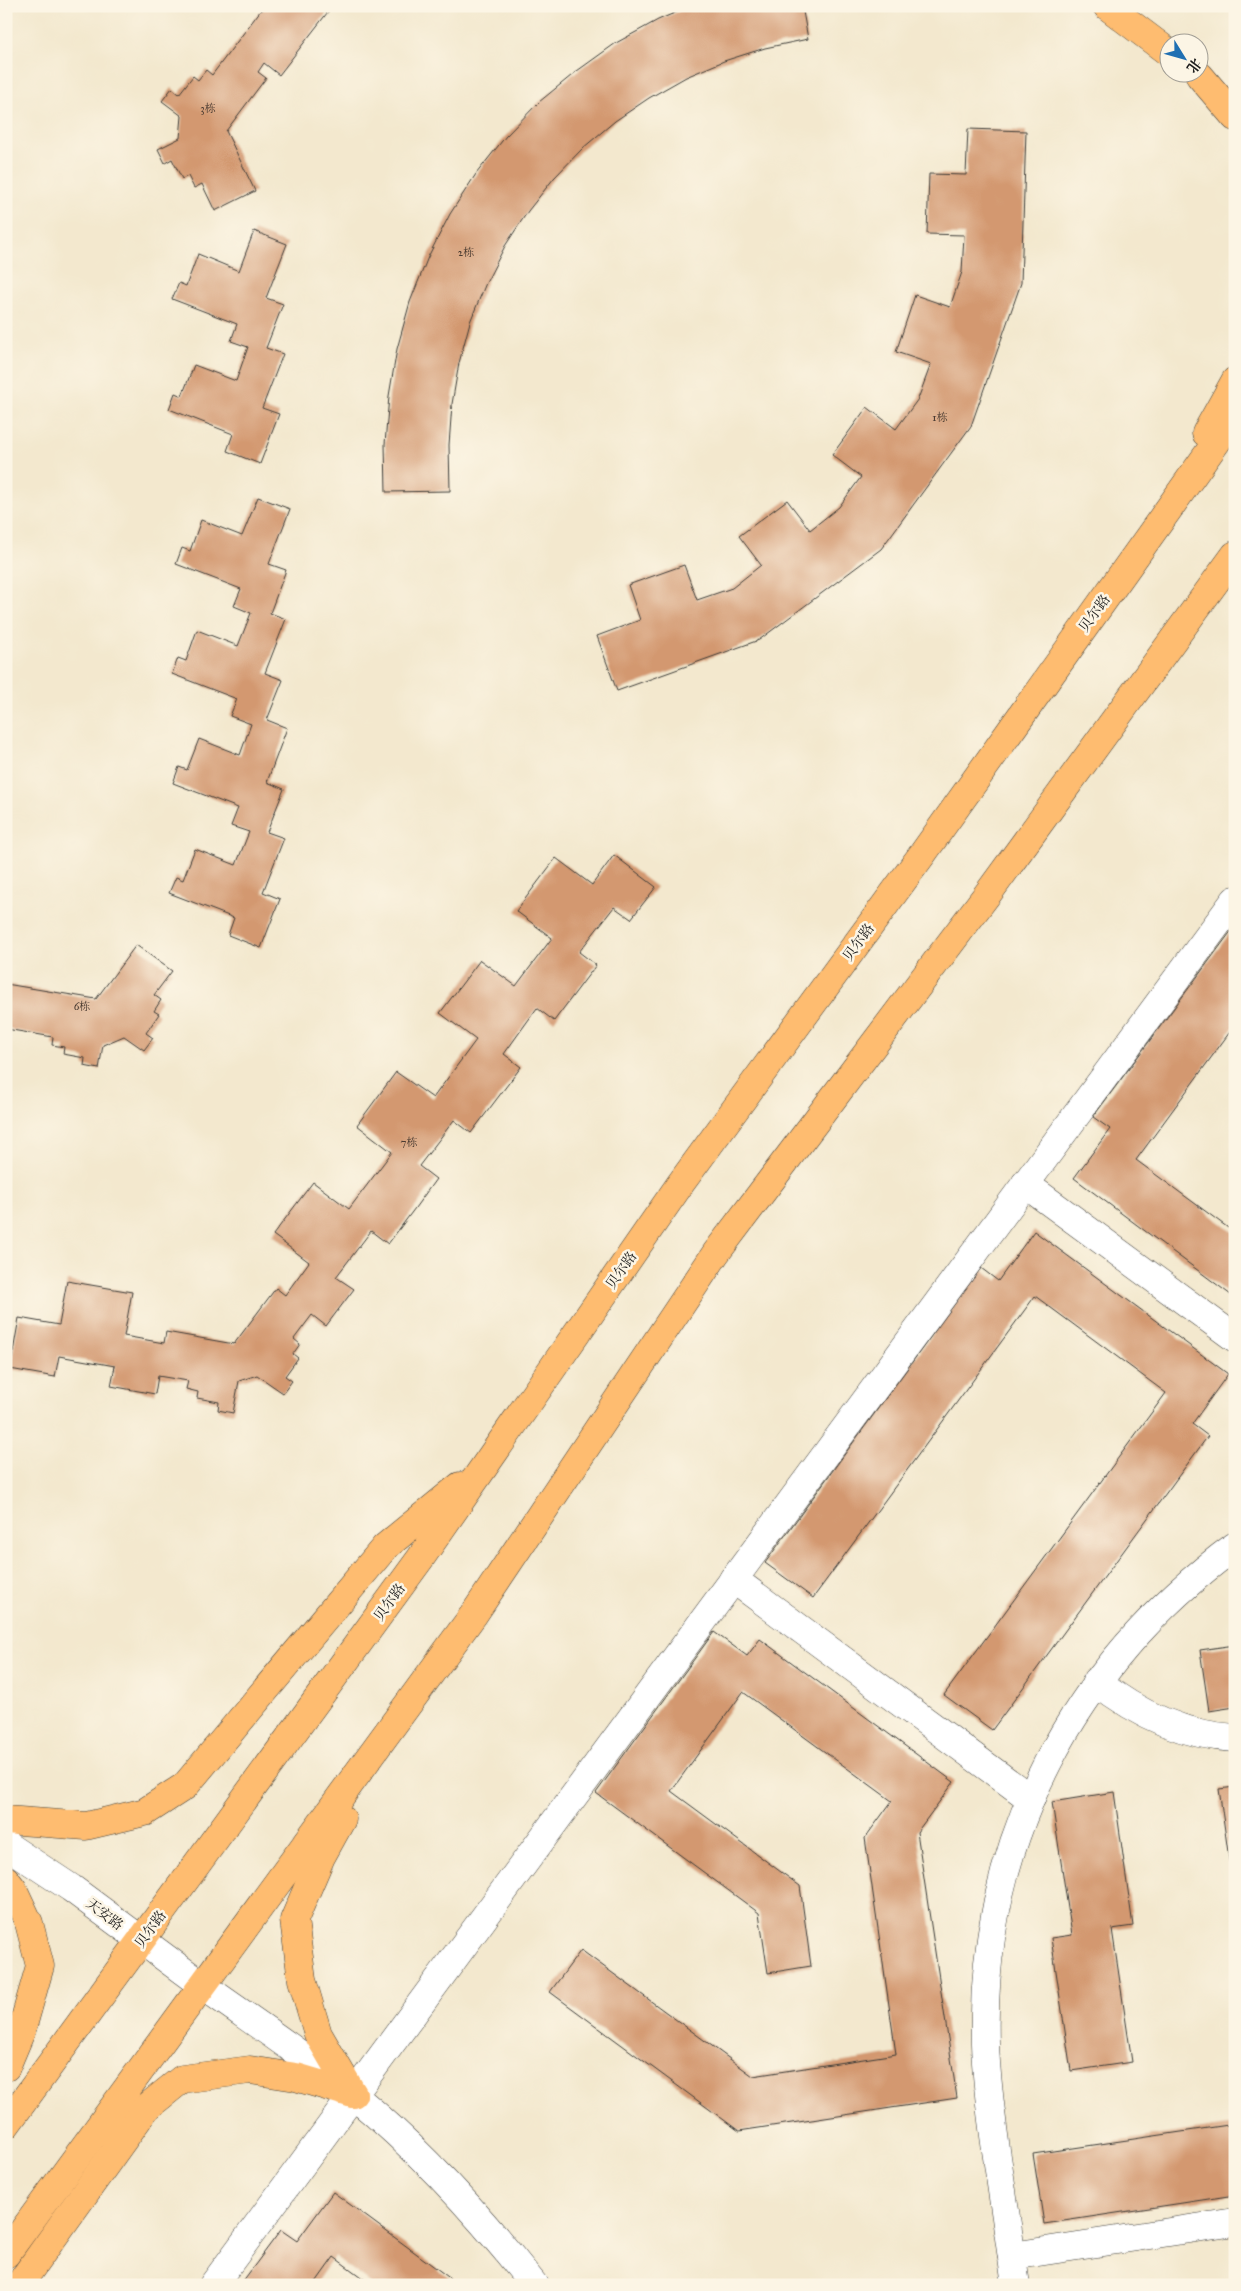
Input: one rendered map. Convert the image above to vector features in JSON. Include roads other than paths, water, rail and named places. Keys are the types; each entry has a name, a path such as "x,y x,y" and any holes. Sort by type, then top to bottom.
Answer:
{"main road":[{"path":"1107,6 1158,44"},
{"path":"1208,81 1235,101"},
{"path":"1205,82 1235,117"},
{"path":"1152,533 1235,381"},
{"name":"贝尔路","path":"6,2125 420,1559 681,1183 924,852 1235,416"},
{"path":"6,2254 474,1614 716,1253 992,888 1233,559"},
{"path":"6,1820 86,1826 145,1812 185,1786 386,1548 486,1464"},
{"path":"353,2094 318,2034 302,1980 294,1920 322,1856 399,1716"},
{"path":"6,1880 13,1889 29,1923 40,1966 22,2029 6,2067"},
{"path":"19,2285 146,2108 182,2079 250,2070 296,2076 353,2094"}],"street":[{"path":"213,2285 1235,900"},
{"path":"1025,1184 1235,1338"},
{"path":"1016,2285 988,2093 985,2043 990,1943 1000,1894 1013,1846 1049,1758 1096,1681 1129,1641 1165,1604 1203,1569 1235,1546"},
{"path":"733,1579 1031,1799"},
{"path":"1096,1681 1119,1699 1169,1725 1196,1733 1235,1738"},
{"name":"天安路","path":"6,1845 71,1888 353,2094 420,2155 487,2225 534,2285"},
{"path":"1012,2256 1235,2222"}]}
